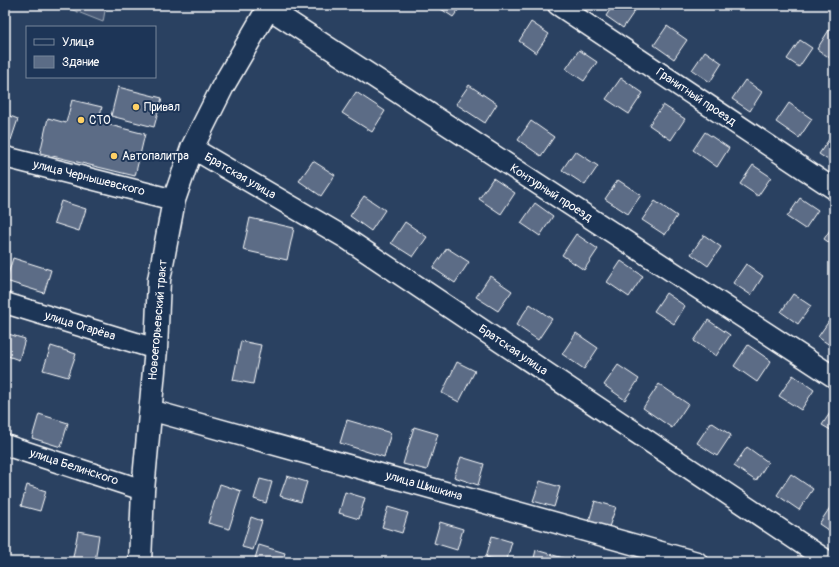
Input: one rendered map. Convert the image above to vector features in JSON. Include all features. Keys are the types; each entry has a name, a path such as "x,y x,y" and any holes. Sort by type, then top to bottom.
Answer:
{"main road":[{"name":"Новоегорьевский тракт","path":"141,562 143,490 156,349 159,280 174,200 192,148 223,86 269,7"}],"street":[{"name":"Гранитный проезд","path":"558,5 834,189"},
{"name":"Контурный проезд","path":"269,7 834,377"},
{"name":"Братская улица","path":"192,148 344,237 829,562"},
{"name":"улица Чернышевского","path":"5,157 174,200"},
{"name":"улица Огарёва","path":"5,303 156,349"},
{"name":"улица Шишкина","path":"150,410 697,562"},
{"name":"улица Белинского","path":"5,445 143,490"}],"shaded area":[{"path":"60,5 106,5 103,22"}],"building":[{"path":"435,5 462,5 453,17"},
{"path":"613,5 630,5 636,9 623,28 606,16"},
{"path":"531,22 549,34 536,53 519,41"},
{"path":"667,26 687,40 674,59 654,45"},
{"path":"829,30 834,33 834,61 817,49"},
{"path":"800,40 812,48 799,67 787,59"},
{"path":"579,50 597,62 584,81 566,69"},
{"path":"705,51 722,63 710,82 692,70"},
{"path":"621,78 643,93 629,114 606,99"},
{"path":"745,80 762,92 750,111 732,99"},
{"path":"469,85 497,104 485,123 456,104"},
{"name":"Привал","path":"118,87 162,98 154,127 111,116"},
{"path":"356,92 385,111 372,132 342,113"},
{"path":"72,100 102,107 98,122 145,134 135,176 40,153 48,118 66,123"},
{"path":"789,103 812,119 799,138 776,122"},
{"path":"663,105 685,119 671,140 649,125"},
{"path":"5,114 18,119 11,140 5,138"},
{"path":"531,121 554,137 541,156 518,140"},
{"path":"705,132 729,148 717,167 693,150"},
{"path":"832,135 834,137 834,164 819,154"},
{"path":"575,151 598,166 585,185 562,170"},
{"path":"313,161 335,175 321,196 299,181"},
{"path":"753,165 771,177 758,196 740,184"},
{"path":"493,178 515,193 501,214 479,199"},
{"path":"618,180 641,195 628,214 605,199"},
{"path":"364,196 385,210 371,231 350,216"},
{"path":"800,198 818,210 805,229 787,217"},
{"path":"61,201 86,209 79,231 54,223"},
{"path":"655,201 677,216 665,235 642,220"},
{"path":"535,203 553,216 540,236 521,223"},
{"path":"250,218 294,228 287,260 243,250"},
{"path":"405,222 427,237 413,257 391,243"},
{"path":"834,224 834,246 824,239"},
{"path":"576,234 598,249 584,270 562,255"},
{"path":"704,235 721,247 708,266 691,254"},
{"path":"447,248 469,262 455,283 433,268"},
{"path":"13,258 51,270 44,293 6,281"},
{"path":"621,261 643,276 629,297 607,282"},
{"path":"746,264 763,276 751,295 733,283"},
{"path":"490,276 512,291 498,311 476,297"},
{"path":"666,293 685,306 674,324 654,311"},
{"path":"793,294 811,306 798,324 781,312"},
{"path":"530,304 552,319 538,340 516,325"},
{"path":"831,318 834,320 834,348 818,337"},
{"path":"708,320 730,335 716,356 694,341"},
{"path":"5,333 25,339 19,360 5,355"},
{"path":"576,333 598,348 584,369 562,354"},
{"path":"241,341 261,345 253,384 233,380"},
{"path":"748,345 771,361 757,382 734,366"},
{"path":"51,346 76,354 68,377 43,370"},
{"path":"457,362 475,371 459,402 442,393"},
{"path":"618,365 639,379 625,400 604,385"},
{"path":"793,375 814,390 801,410 779,396"},
{"path":"659,384 688,404 672,428 643,408"},
{"path":"834,407 834,432 822,425"},
{"path":"39,414 68,423 61,447 32,438"},
{"path":"347,420 391,433 384,457 340,443"},
{"path":"711,422 731,435 717,456 697,443"},
{"path":"414,427 438,434 427,470 403,464"},
{"path":"747,447 768,462 756,481 734,466"},
{"path":"461,457 484,464 478,485 454,477"},
{"path":"791,474 813,489 799,510 777,495"},
{"path":"287,476 307,482 301,502 280,496"},
{"path":"260,479 272,482 266,503 254,499"},
{"path":"540,481 560,487 554,507 533,501"},
{"path":"220,484 241,491 229,529 208,523"},
{"path":"27,485 46,491 40,511 21,506"},
{"path":"345,492 365,498 359,519 339,513"},
{"path":"595,501 616,507 609,527 589,521"},
{"path":"833,503 834,504 834,534 819,524"},
{"path":"388,507 408,513 402,533 382,527"},
{"path":"251,517 262,521 253,550 242,547"},
{"path":"440,522 463,529 457,550 434,543"},
{"path":"78,531 99,535 95,562 72,562"},
{"path":"492,536 512,542 506,562 486,557"},
{"path":"259,545 285,553 282,562 254,562"},
{"path":"536,550 563,558 562,562 533,562"}],"place":[{"name":"Привал","path":"136,107"},
{"name":"СТО","path":"81,120"},
{"name":"Автопалитра","path":"114,156"}]}
